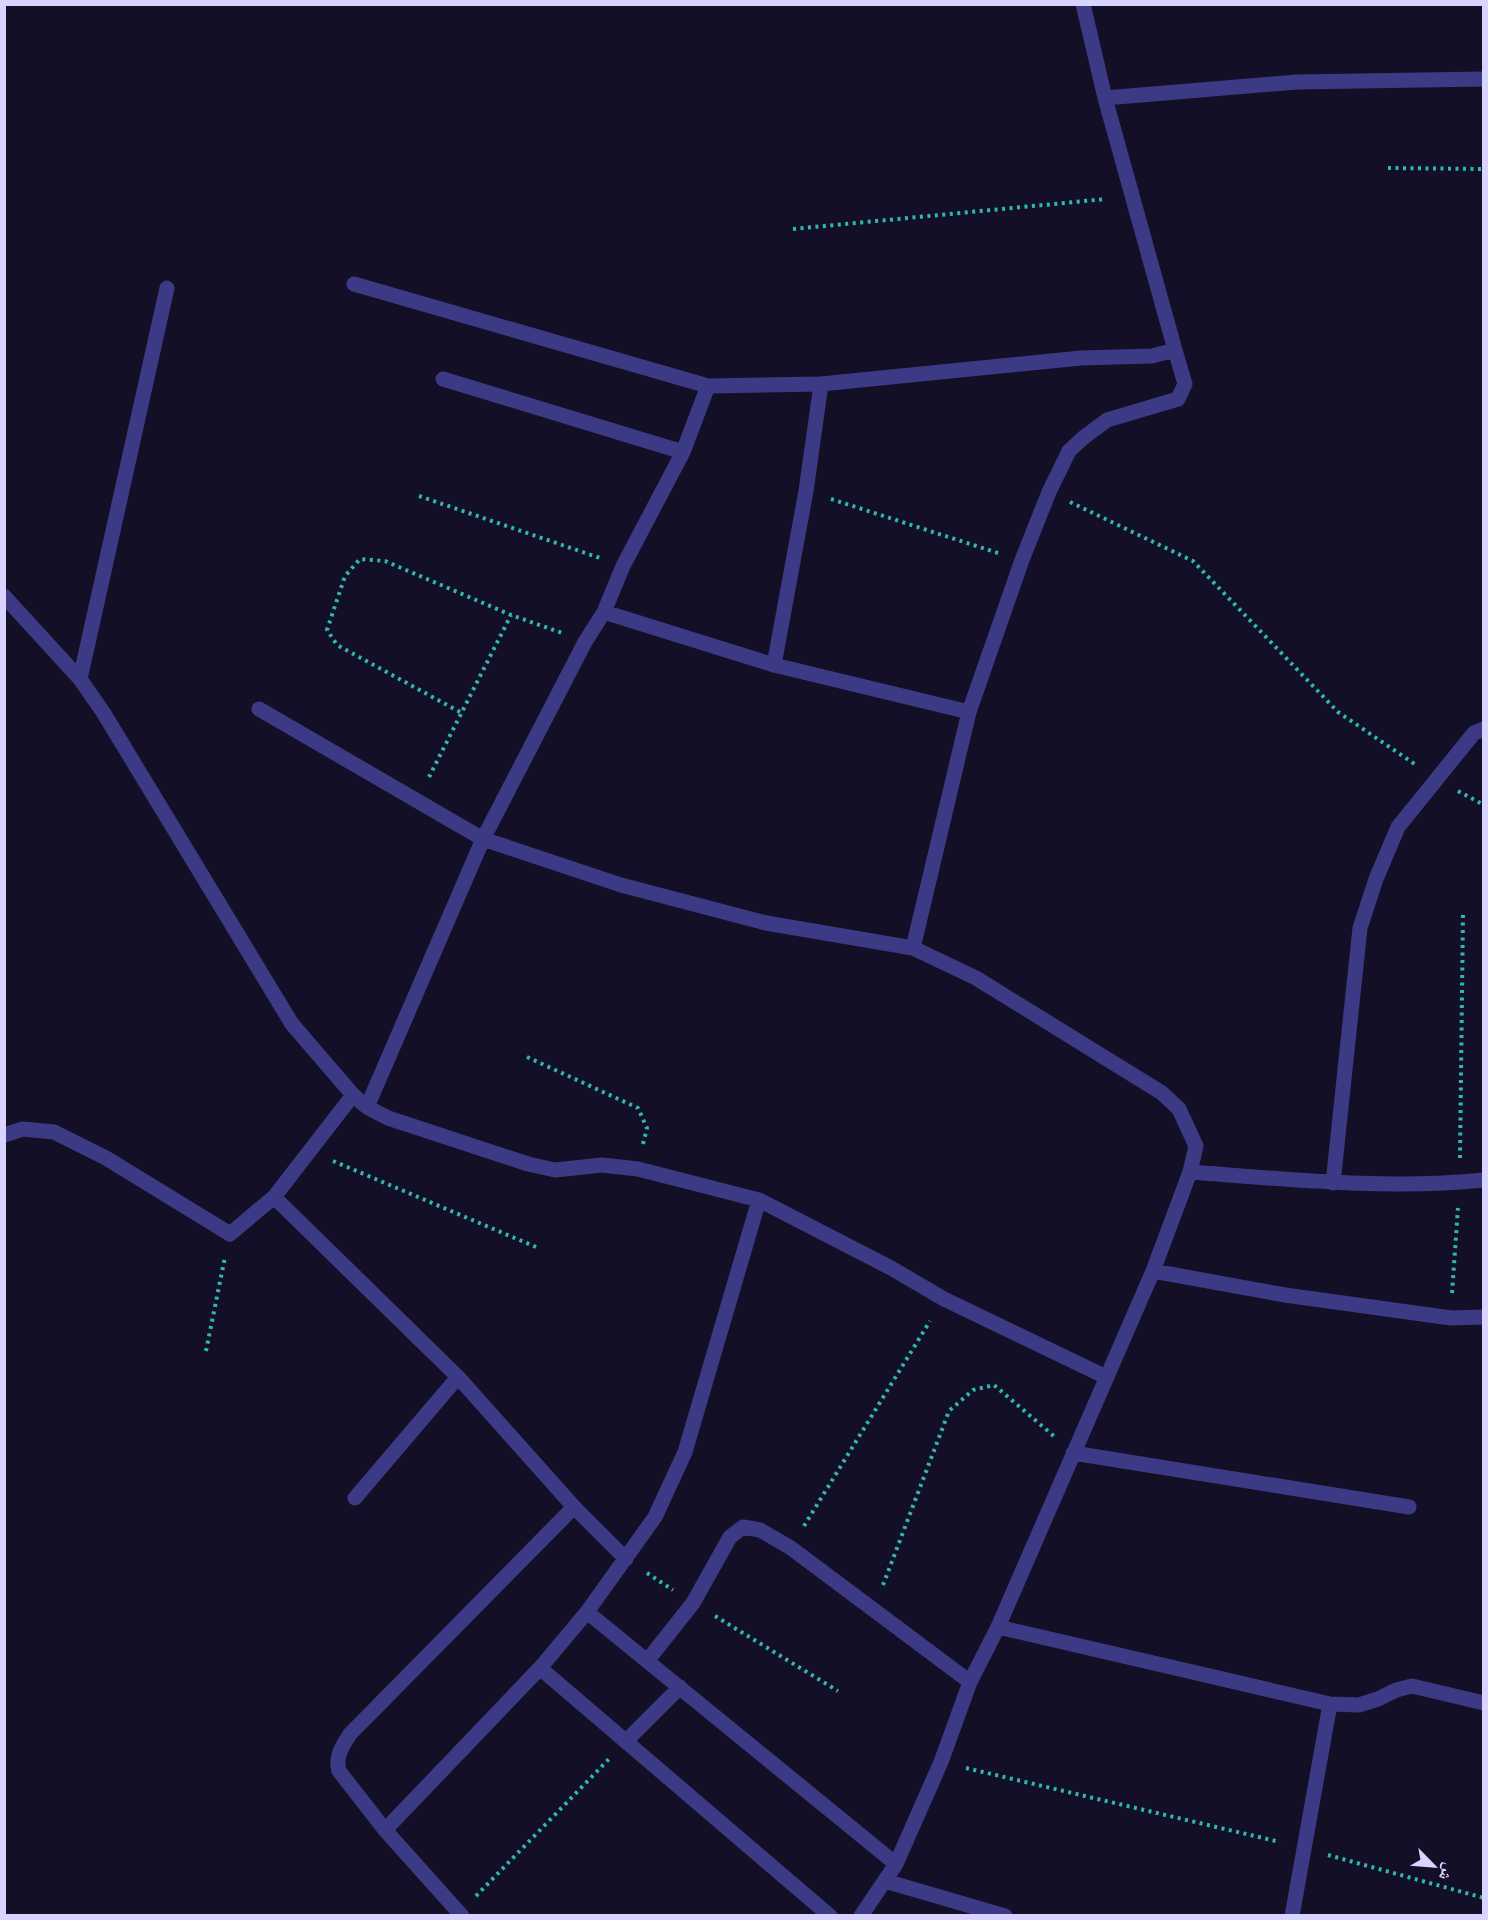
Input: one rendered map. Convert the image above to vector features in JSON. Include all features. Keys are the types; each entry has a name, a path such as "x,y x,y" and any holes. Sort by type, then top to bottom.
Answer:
{"street":[{"path":"914,948 969,712 1022,560 1049,492 1069,451 1083,438 1107,420 1178,399 1185,384 1105,98 1083,4"},
{"path":"1105,98 1297,82 1484,79"},
{"path":"354,284 708,386 821,384 1081,358 1152,356 1175,350"},
{"path":"80,679 167,288"},
{"path":"443,379 683,452"},
{"path":"774,665 806,490 821,384"},
{"path":"367,1107 483,839 585,642 604,612 623,566 683,452 708,386"},
{"path":"4,596 80,679 103,712 292,1024 353,1095 367,1107 388,1118 528,1164 555,1170 602,1165 638,1169 759,1200 891,1268 944,1299 1106,1377"},
{"path":"604,612 774,665 969,712"},
{"path":"259,709 483,839 621,885 755,920 914,948 975,978 1162,1093 1179,1109 1196,1146 1190,1172 1153,1270 998,1627 970,1682 941,1762 896,1864 861,1916"},
{"path":"1333,1183 1360,928 1376,879 1398,827 1474,733 1484,729"},
{"path":"4,1135 23,1129 54,1132 106,1158 230,1234 274,1197 353,1095"},
{"path":"1190,1172 1333,1183 1484,1180"},
{"path":"274,1197 458,1377 574,1507 626,1559"},
{"path":"385,1830 540,1668 587,1611 655,1517 685,1452 759,1200"},
{"path":"1153,1270 1285,1295 1451,1318 1484,1317"},
{"path":"355,1498 458,1377"},
{"path":"1073,1453 1409,1507"},
{"path":"461,1914 385,1830 339,1771 336,1761 350,1734 574,1507"},
{"path":"647,1661 693,1603 730,1537 743,1527 760,1530 791,1548 970,1682"},
{"path":"587,1611 896,1864"},
{"path":"998,1627 1330,1704 1359,1705 1412,1686 1484,1703"},
{"path":"540,1668 830,1916"},
{"path":"626,1741 680,1687"},
{"path":"1292,1916 1330,1704"},
{"path":"885,1881 1005,1916"}],"path":[{"path":"1388,168 1484,169"},
{"path":"793,229 1133,196"},
{"path":"806,490 1022,560"},
{"path":"1049,492 1193,561 1338,712 1437,779"},
{"path":"419,496 623,566"},
{"path":"460,712 337,645 327,630 345,576 360,559 385,561 511,615 585,642"},
{"path":"418,800 460,712 511,615"},
{"path":"1451,1318 1460,1182 1463,912"},
{"path":"527,1057 638,1108 647,1128 638,1169"},
{"path":"310,1152 536,1247"},
{"path":"206,1351 230,1234"},
{"path":"791,1548 944,1299"},
{"path":"873,1611 949,1411 973,1390 994,1385 1073,1453"},
{"path":"626,1559 693,1603 838,1691"},
{"path":"461,1914 626,1741"},
{"path":"941,1762 1305,1848 1484,1898"}]}
